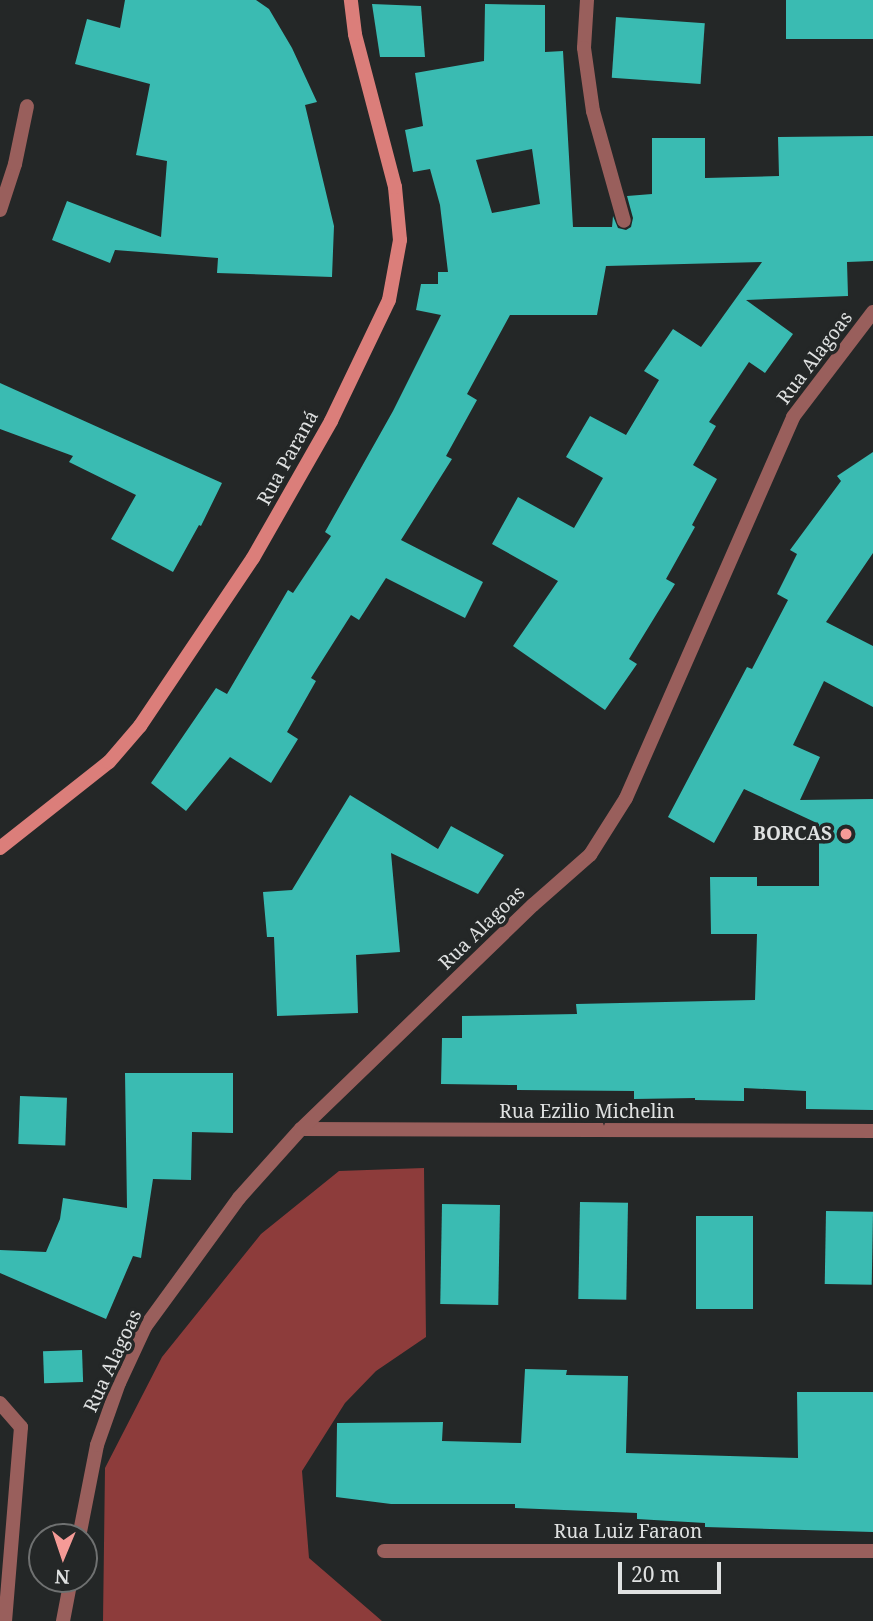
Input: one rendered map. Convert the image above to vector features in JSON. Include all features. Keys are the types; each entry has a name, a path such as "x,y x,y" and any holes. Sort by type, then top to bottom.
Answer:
{"street":[{"name":"Rua Paraná","path":"0,848 109,762 141,726 260,547 331,421 389,300 400,240 396,187 355,34 351,0"},
{"path":"587,0 584,48 593,111 624,221"},
{"path":"0,210 15,164 27,106"},
{"name":"Rua Alagoas","path":"82,1523 97,1445 119,1383 145,1327 239,1198 300,1129 590,855 626,798 793,417 873,312"},
{"name":"Rua Ezilio Michelin","path":"300,1129 873,1131"},
{"path":"0,1403 21,1427 5,1621"},
{"name":"Rua Luiz Faraon","path":"384,1551 873,1551"},
{"path":"63,1621 68,1593"}],"shaded area":[{"path":"424,1168 426,1337 376,1371 345,1403 302,1471 309,1558 382,1621 103,1621 105,1468 162,1357 261,1234 339,1171"}],"building":[{"path":"125,0 256,0 269,9 292,48 317,102 305,105 334,226 332,277 217,273 218,258 115,250 110,263 52,240 67,201 161,237 167,161 136,155 150,84 75,64 87,19 120,28"},
{"path":"786,0 873,0 873,39 786,39"},
{"path":"372,4 421,6 425,57 380,57"},
{"path":"485,4 545,5 545,52 563,51 573,227 612,227 613,216 618,228 626,230 631,227 633,218 627,196 652,194 652,138 705,138 705,178 779,176 778,137 873,136 873,261 847,262 848,296 746,300 793,334 765,373 749,362 709,422 716,426 693,465 717,479 692,525 695,527 666,579 675,584 629,659 637,664 605,710 513,646 558,581 492,544 518,497 574,528 603,478 566,457 590,416 626,435 659,380 644,371 673,329 701,347 762,262 606,266 597,315 510,315 467,394 477,400 446,456 452,459 401,540 483,582 465,618 386,578 359,620 351,615 311,678 316,681 287,732 298,739 271,783 230,757 186,811 151,783 216,688 227,694 288,590 293,593 331,536 325,532 393,411 441,315 416,310 421,284 438,284 438,272 448,272 440,205 430,169 413,172 405,130 423,126 415,73 484,61","holes":["532,149 540,204 492,213 476,160"]},
{"path":"616,17 705,23 701,84 612,78"},
{"path":"0,383 222,483 201,526 199,525 173,572 111,539 136,495 69,462 73,456 0,429"},
{"path":"873,452 873,553 826,622 873,646 873,707 824,681 793,745 820,757 800,800 873,799 873,1110 806,1109 806,1091 744,1088 744,1101 695,1098 634,1099 634,1091 517,1090 517,1085 441,1084 442,1038 462,1038 462,1016 577,1014 576,1004 755,1000 757,934 711,934 710,877 757,877 757,886 819,886 819,824 744,789 714,843 668,817 747,667 752,669 788,600 777,594 797,554 790,550 841,481 837,476"},
{"path":"350,795 438,849 451,826 504,855 478,894 391,853 400,952 356,955 358,1013 277,1016 274,937 267,937 263,892 292,890"},
{"path":"125,1073 233,1073 233,1133 192,1132 191,1180 153,1179 141,1258 133,1256 106,1319 0,1273 0,1250 46,1252 60,1219 63,1198 127,1208"},
{"path":"20,1096 67,1098 65,1146 18,1144"},
{"path":"580,1202 628,1203 626,1300 578,1299"},
{"path":"442,1204 500,1205 498,1305 440,1304"},
{"path":"826,1211 873,1212 872,1285 825,1284"},
{"path":"696,1216 753,1216 753,1309 696,1309"},
{"path":"82,1350 83,1382 44,1383 43,1351"},
{"path":"525,1369 567,1370 566,1375 628,1376 626,1453 798,1458 797,1392 873,1392 873,1532 705,1527 705,1523 637,1519 637,1513 515,1508 515,1504 391,1504 336,1497 337,1423 443,1422 442,1441 521,1443"}],"place":[{"name":"BORCAS","path":"846,834"}]}
